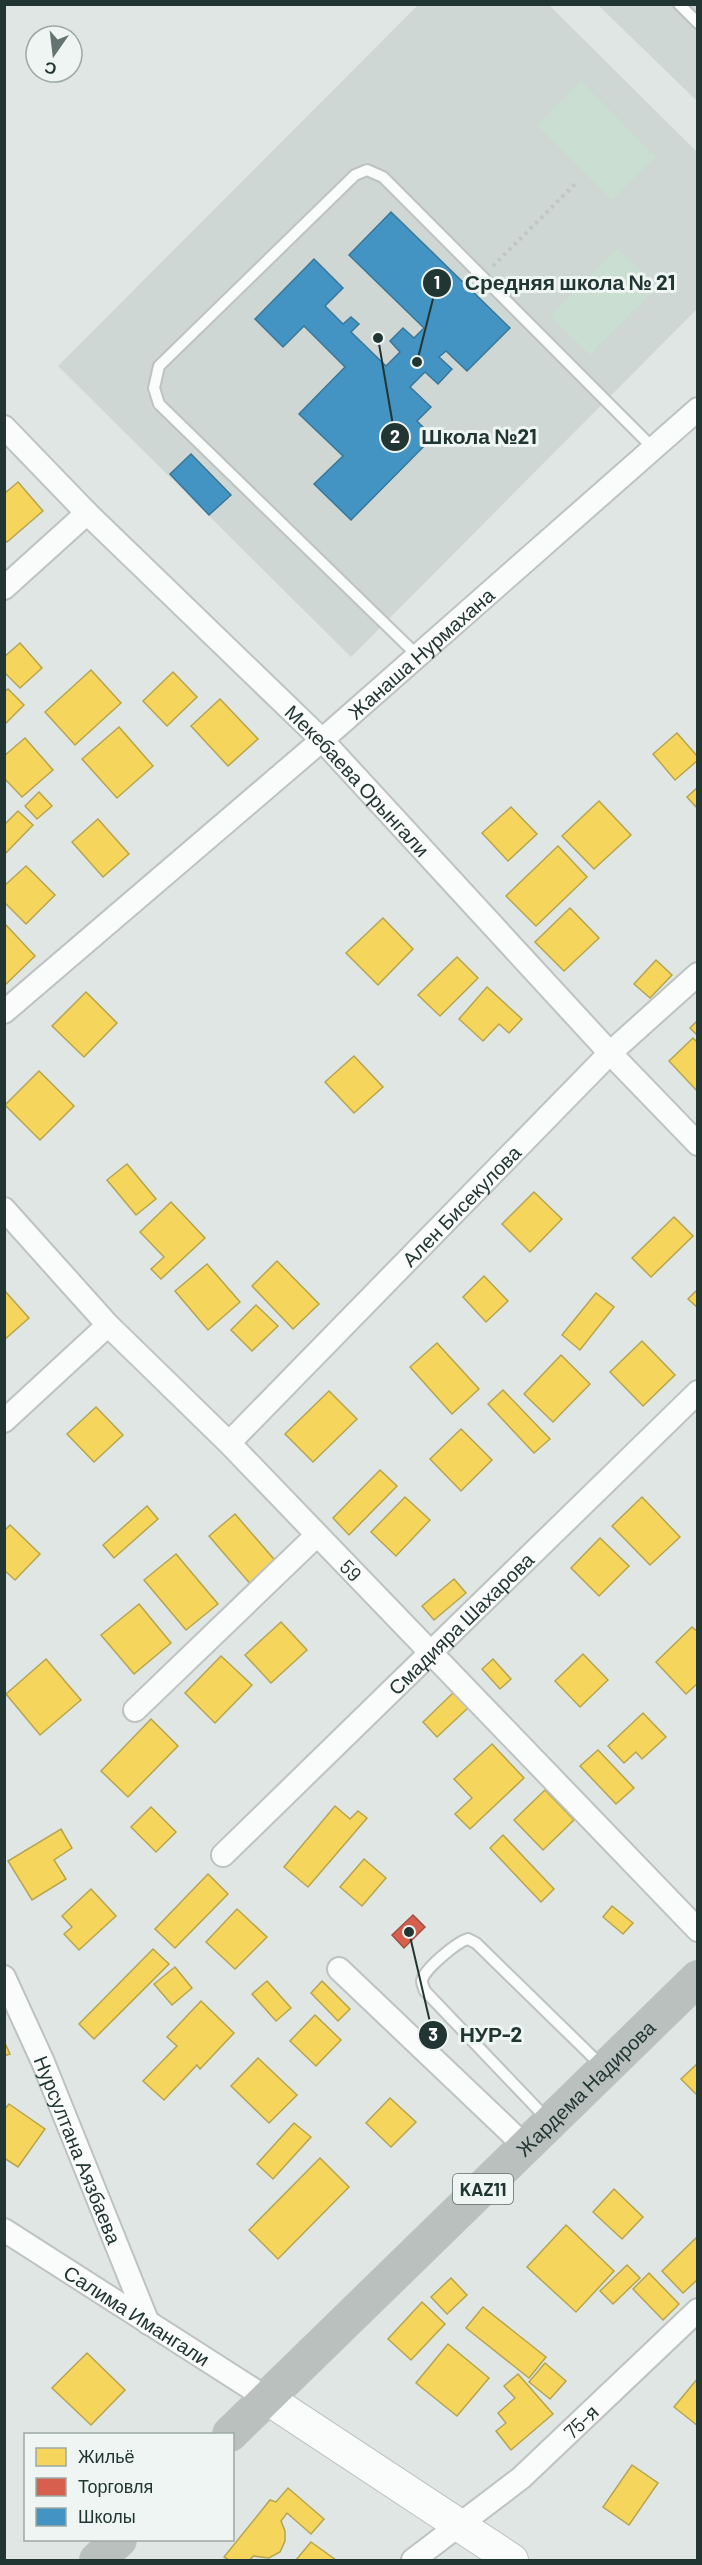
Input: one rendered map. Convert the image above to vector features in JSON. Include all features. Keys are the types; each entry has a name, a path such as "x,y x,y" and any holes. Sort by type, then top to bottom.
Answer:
{"highway":[{"name":"Жардема Надирова","path":"268,2399 698,1978"},
{"name":"KAZ11","path":"231,2433 268,2399"},
{"path":"97,2560 118,2541"}],"street":[{"name":"Жанаша Нурмахана","path":"4,1012 322,740 698,409"},
{"name":"Мекебаева Орынгали","path":"4,427 87,513 322,740 610,1053 698,1144"},
{"path":"4,588 87,513"},
{"name":"Ален Бисекулова","path":"229,1443 610,1053 698,974"},
{"name":"59","path":"4,1209 108,1325 229,1443 698,1930"},
{"path":"4,1421 108,1325"},
{"name":"Смадияра Шахарова","path":"223,1855 698,1392"},
{"path":"135,1710 317,1535"},
{"path":"339,1969 526,2147"},
{"name":"Нурсултана Аязбаева","path":"4,1977 43,2062 148,2323"},
{"name":"Салима Имангали","path":"4,2230 268,2399"},
{"name":"75-я","path":"413,2560 521,2478 698,2310"},
{"path":"268,2399 512,2560"}],"lane":[{"path":"679,4 698,23"},
{"path":"417,656 159,404 154,388 159,366 356,175 367,170 383,177 653,448"},
{"path":"551,2123 425,1991 422,1981 426,1973 459,1942 468,1939 476,1943 605,2069"}],"path":[{"path":"482,277 575,184"}],"shaded area":[{"path":"418,5 549,5 697,152 697,309 351,657 58,366"},
{"path":"598,5 697,5 697,101"}],"green space":[{"path":"581,81 656,157 612,200 537,125"},
{"path":"617,248 657,287 590,355 550,316"}],"building: Жильё":[{"path":"18,482 43,511 7,542 4,539 4,494"},
{"path":"20,643 42,668 20,688 4,672 4,657"},
{"path":"91,670 121,703 75,745 45,712"},
{"path":"173,672 197,697 167,726 143,701"},
{"path":"8,689 24,705 4,725 4,692"},
{"path":"220,699 258,739 228,766 191,726"},
{"path":"119,727 153,766 117,798 82,759"},
{"path":"677,733 698,757 698,760 675,780 653,754"},
{"path":"25,738 53,770 22,797 4,778 4,756"},
{"path":"698,787 698,809 687,797"},
{"path":"39,792 52,806 37,819 25,806"},
{"path":"599,801 631,835 594,869 562,836"},
{"path":"511,807 537,834 508,861 482,833"},
{"path":"18,811 33,825 4,855 4,825"},
{"path":"98,819 129,854 103,877 72,842"},
{"path":"558,846 587,877 536,926 506,896"},
{"path":"26,866 55,895 26,924 4,902 4,886"},
{"path":"570,908 599,938 564,971 535,942"},
{"path":"383,918 413,949 378,985 346,953"},
{"path":"6,925 35,956 5,985 4,927"},
{"path":"457,957 478,978 440,1016 418,995"},
{"path":"656,960 672,975 650,998 634,984"},
{"path":"487,987 522,1019 509,1033 499,1024 483,1041 459,1019"},
{"path":"86,992 117,1023 84,1057 52,1026"},
{"path":"698,1020 698,1036 690,1028"},
{"path":"693,1038 698,1043 697,1091 669,1061"},
{"path":"354,1056 383,1087 354,1113 325,1082"},
{"path":"39,1071 74,1106 40,1140 5,1105"},
{"path":"127,1164 156,1199 136,1215 107,1180"},
{"path":"534,1192 562,1219 530,1252 502,1224"},
{"path":"171,1202 205,1238 161,1279 151,1269 164,1257 140,1232"},
{"path":"674,1217 693,1236 651,1277 632,1258"},
{"path":"277,1261 319,1304 293,1329 252,1286"},
{"path":"207,1264 240,1302 208,1330 175,1291"},
{"path":"484,1276 508,1301 486,1322 463,1297"},
{"path":"698,1289 698,1308 688,1299"},
{"path":"4,1290 29,1318 4,1340"},
{"path":"596,1293 614,1307 580,1350 562,1335"},
{"path":"256,1305 278,1326 252,1351 231,1330"},
{"path":"642,1341 675,1375 643,1406 610,1372"},
{"path":"437,1343 479,1389 452,1414 410,1367"},
{"path":"561,1355 590,1384 553,1422 524,1394"},
{"path":"503,1390 550,1439 534,1453 488,1404"},
{"path":"329,1391 357,1419 313,1462 285,1434"},
{"path":"96,1407 123,1435 94,1462 67,1434"},
{"path":"461,1429 492,1460 461,1491 430,1459"},
{"path":"380,1470 397,1486 349,1535 333,1518"},
{"path":"405,1497 430,1520 396,1556 371,1532"},
{"path":"642,1497 680,1537 650,1565 612,1526"},
{"path":"147,1506 158,1519 114,1558 103,1545"},
{"path":"235,1514 279,1565 253,1587 209,1536"},
{"path":"10,1525 40,1554 15,1580 4,1570 4,1531"},
{"path":"600,1538 629,1566 599,1596 571,1568"},
{"path":"176,1554 218,1604 186,1630 144,1580"},
{"path":"454,1579 466,1593 434,1620 422,1606"},
{"path":"139,1604 171,1643 134,1674 101,1635"},
{"path":"281,1622 307,1650 271,1683 245,1655"},
{"path":"692,1627 698,1632 698,1683 686,1694 656,1662"},
{"path":"583,1654 608,1680 580,1707 555,1681"},
{"path":"221,1656 252,1685 215,1723 185,1693"},
{"path":"46,1659 81,1700 40,1735 6,1694"},
{"path":"493,1659 511,1679 500,1689 482,1669"},
{"path":"455,1691 469,1707 437,1737 423,1722"},
{"path":"643,1713 666,1737 642,1759 636,1752 624,1763 608,1746"},
{"path":"151,1719 178,1746 128,1797 101,1771"},
{"path":"492,1744 524,1778 470,1829 455,1814 472,1798 454,1779"},
{"path":"598,1750 634,1788 616,1804 580,1766"},
{"path":"545,1790 574,1820 543,1850 514,1820"},
{"path":"335,1806 350,1819 358,1811 367,1818 308,1887 284,1867"},
{"path":"151,1807 176,1832 156,1852 131,1827"},
{"path":"61,1829 72,1848 54,1860 66,1879 32,1900 8,1861"},
{"path":"503,1835 554,1889 541,1902 490,1848"},
{"path":"364,1859 386,1878 362,1906 340,1887"},
{"path":"208,1874 228,1894 175,1948 155,1929"},
{"path":"91,1889 116,1916 79,1950 64,1934 72,1927 62,1916"},
{"path":"612,1906 633,1923 623,1934 603,1917"},
{"path":"237,1909 267,1937 235,1969 206,1942"},
{"path":"153,1949 169,1964 94,2039 79,2024"},
{"path":"175,1967 192,1988 172,2005 154,1984"},
{"path":"267,1981 291,2008 276,2021 252,1994"},
{"path":"322,1981 350,2009 338,2021 311,1993"},
{"path":"201,2001 234,2033 200,2069 197,2065 164,2100 143,2081 177,2046 167,2037"},
{"path":"315,2015 341,2040 316,2066 290,2041"},
{"path":"4,2041 10,2054 4,2056"},
{"path":"258,2058 297,2095 269,2123 231,2086"},
{"path":"698,2063 698,2096 681,2079"},
{"path":"390,2098 416,2122 391,2147 366,2123"},
{"path":"9,2104 45,2129 18,2167 4,2158 4,2110"},
{"path":"294,2123 311,2137 273,2179 257,2164"},
{"path":"320,2158 349,2187 278,2259 249,2230"},
{"path":"614,2189 643,2217 622,2239 593,2212"},
{"path":"566,2225 614,2271 576,2312 527,2267"},
{"path":"698,2236 698,2279 683,2293 662,2271"},
{"path":"627,2265 640,2278 613,2304 600,2291"},
{"path":"649,2273 679,2304 663,2320 633,2289"},
{"path":"451,2278 467,2295 447,2314 431,2297"},
{"path":"422,2302 445,2324 411,2360 388,2339"},
{"path":"483,2307 546,2357 529,2378 466,2328"},
{"path":"448,2344 489,2378 457,2416 416,2383"},
{"path":"87,2353 125,2390 91,2425 52,2388"},
{"path":"545,2363 566,2381 550,2399 529,2382"},
{"path":"518,2374 553,2414 511,2450 496,2431 506,2423 498,2413 515,2398 504,2386"},
{"path":"698,2378 698,2426 674,2407"},
{"path":"632,2465 658,2483 629,2525 603,2507"},
{"path":"288,2488 324,2519 311,2534 287,2513 281,2521 285,2531 285,2541 280,2552 269,2558 253,2556 250,2560 229,2560 224,2557 270,2500 276,2502"},
{"path":"311,2542 336,2560 296,2560"}],"building: Торговля":[{"path":"413,1915 425,1927 404,1948 392,1935"}],"building: Школы":[{"path":"391,212 510,328 467,371 446,351 439,357 452,369 438,384 425,372 410,387 431,407 417,421 433,437 351,520 314,484 343,456 299,414 345,367 304,326 283,347 255,319 314,259 343,288 325,306 343,324 351,317 359,324 351,332 386,366 400,352 390,341 403,328 414,338 424,328 349,255"},
{"path":"191,454 231,495 209,515 170,474"}],"place":[{"name":"Школа №21","path":"378,338"},
{"name":"Средняя школа № 21","path":"417,362"},
{"name":"НУР-2","path":"409,1932"}]}
